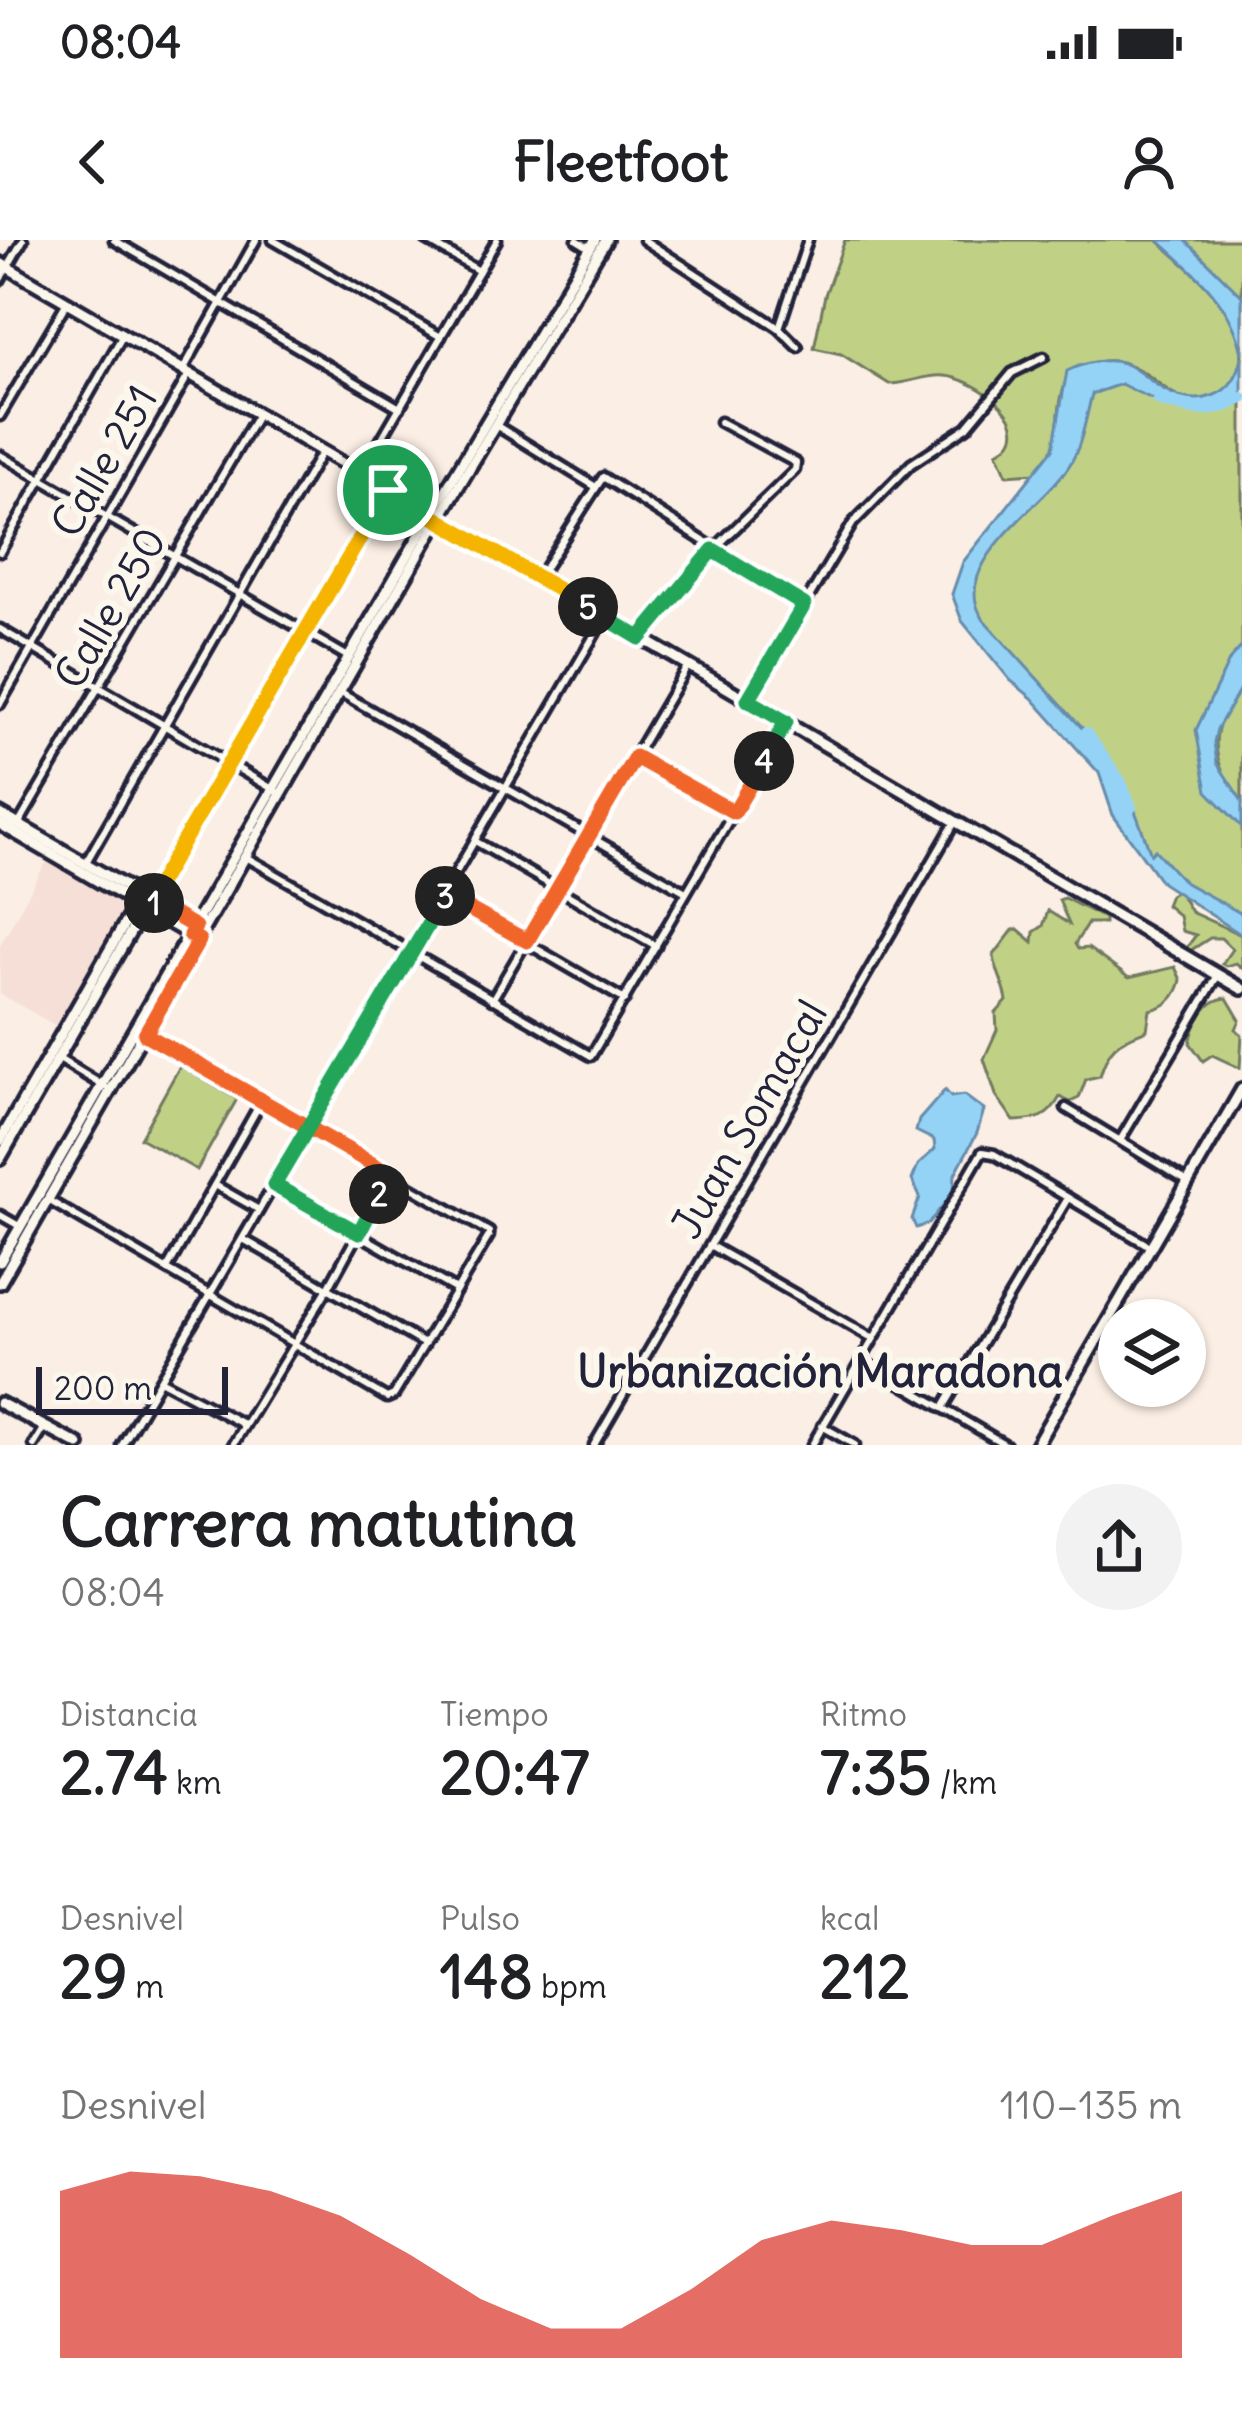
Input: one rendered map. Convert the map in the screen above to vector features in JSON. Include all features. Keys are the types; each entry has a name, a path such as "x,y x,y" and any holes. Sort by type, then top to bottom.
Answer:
{"main road":[{"path":"0,1283 25,1229 435,517 595,246 606,240"},
{"path":"4,265 1242,989"},
{"path":"279,792 341,693 354,661"},
{"path":"0,814 16,828 197,933"},
{"path":"0,824 16,828"},
{"path":"0,1159 143,901"},
{"path":"0,1262 48,1200 108,1088 145,1034 197,933"},
{"path":"0,1142 54,1056"},
{"path":"1036,1445 1242,1089"},
{"path":"0,1402 79,1445"}],"street":[{"path":"0,280 4,265 23,240"},
{"path":"114,240 400,408"},
{"name":"Calle 251","path":"0,704 256,240"},
{"path":"273,240 441,337"},
{"path":"426,240 478,271"},
{"path":"362,474 497,240"},
{"path":"577,240 595,246"},
{"path":"644,240 779,328 798,346"},
{"path":"779,328 808,240"},
{"path":"0,416 67,302"},
{"path":"0,552 123,335"},
{"path":"748,700 853,524 911,464 967,427 1012,373 1044,357"},
{"name":"Calle 250","path":"16,828 258,414"},
{"path":"640,638 713,550 795,470 796,463 720,422"},
{"path":"491,423 596,487"},
{"path":"83,867 322,451"},
{"path":"0,455 354,661"},
{"path":"538,578 603,477 804,605"},
{"path":"143,901 231,763 388,490"},
{"path":"122,1445 605,616"},
{"path":"0,628 279,792"},
{"path":"492,1000 688,665"},
{"path":"341,693 687,893"},
{"path":"243,855 591,1056 786,722"},
{"path":"635,757 734,812"},
{"name":"Juan Somacal","path":"594,1445 955,821"},
{"path":"475,841 656,946"},
{"path":"444,895 625,1000"},
{"path":"1121,1138 1218,975"},
{"path":"48,1200 387,1398 394,1395 456,1290 489,1232 145,1034"},
{"path":"54,1056 108,1088"},
{"path":"167,1268 262,1100"},
{"path":"1066,1108 1188,1182"},
{"path":"812,1445 982,1152 994,1154 1151,1247"},
{"path":"232,1445 328,1288 390,1174"},
{"path":"215,1185 259,1210"},
{"path":"274,1185 456,1290"},
{"path":"943,1408 1067,1198"},
{"path":"0,1215 25,1229"},
{"path":"243,1239 424,1344"},
{"path":"711,1246 872,1338"},
{"path":"861,1360 1006,1445"},
{"path":"162,1381 245,1424"},
{"path":"822,1426 855,1445"},
{"path":"34,1445 45,1427"}],"shaded area":[{"path":"48,859 127,904 58,1027 0,994 0,945"}],"green space":[{"path":"845,240 1157,240 1224,307 1240,340 1240,369 1222,392 1190,399 1127,364 1087,365 1073,374 1063,391 1055,442 1045,462 1036,473 1007,475 997,452 1010,442 1014,430 1010,417 988,394 945,376 889,384 841,354 814,348 825,295"},
{"path":"1170,240 1242,240 1242,318"},
{"path":"1113,379 1147,396 1242,403 1242,656 1220,703 1207,759 1242,810 1242,929 1194,896 1151,855 1120,781 1089,735 980,625 969,576 1035,496 1071,406"},
{"path":"1242,686 1242,801 1223,772 1216,744 1222,716"},
{"path":"1178,890 1191,912 1241,935 1242,968 1236,963 1222,964 1232,949 1221,938 1210,938 1188,952 1196,935 1182,931 1179,916 1166,905"},
{"path":"1064,898 1104,918 1104,923 1088,923 1075,944 1078,949 1088,948 1129,978 1175,967 1181,980 1170,1000 1150,1010 1147,1030 1116,1046 1100,1076 1086,1079 1079,1098 1070,1102 1060,1097 1042,1116 1014,1121 996,1095 984,1059 997,1030 996,1013 1007,1001 994,955 1013,930 1033,942 1048,911 1069,924 1059,900"},
{"path":"1227,998 1240,1020 1236,1029 1242,1035 1240,1068 1212,1055 1203,1061 1190,1043 1207,1008"},
{"path":"180,1066 237,1099 197,1170 140,1138"}],"water":[{"path":"1158,240 1185,240 1242,296 1242,354 1221,304"},
{"path":"1242,356 1242,403 1228,409 1180,408 1121,384 1092,394 1069,466 987,559 977,579 975,600 984,620 1092,739 1131,800 1151,854 1155,850 1184,882 1242,914 1242,935 1162,883 1113,815 1099,773 1010,680 962,621 952,594 963,562 1053,449 1067,371 1095,362 1123,363 1176,395 1202,398 1232,382"},
{"path":"1242,646 1242,686 1214,742 1217,763 1242,801 1242,827 1207,791 1196,730 1230,659"},
{"path":"945,1090 951,1097 964,1095 984,1110 955,1174 954,1192 928,1224 916,1228 912,1219 920,1197 912,1180 918,1165 935,1149 934,1140 916,1131 919,1120"}],"waterway":[{"path":"1159,400 1201,410 1242,398"},
{"path":"1086,733 1120,781 1131,807"}],"district":[{"name":"Urbanización Maradona","path":"820,1371"}],"route":[{"path":"388,490 149,900 195,927 190,935 199,940 145,1034 307,1126 390,1174 359,1233 274,1185 307,1126 444,895 527,941 635,757 734,812 786,722 748,700 804,605 713,550 640,638 388,490"}]}
